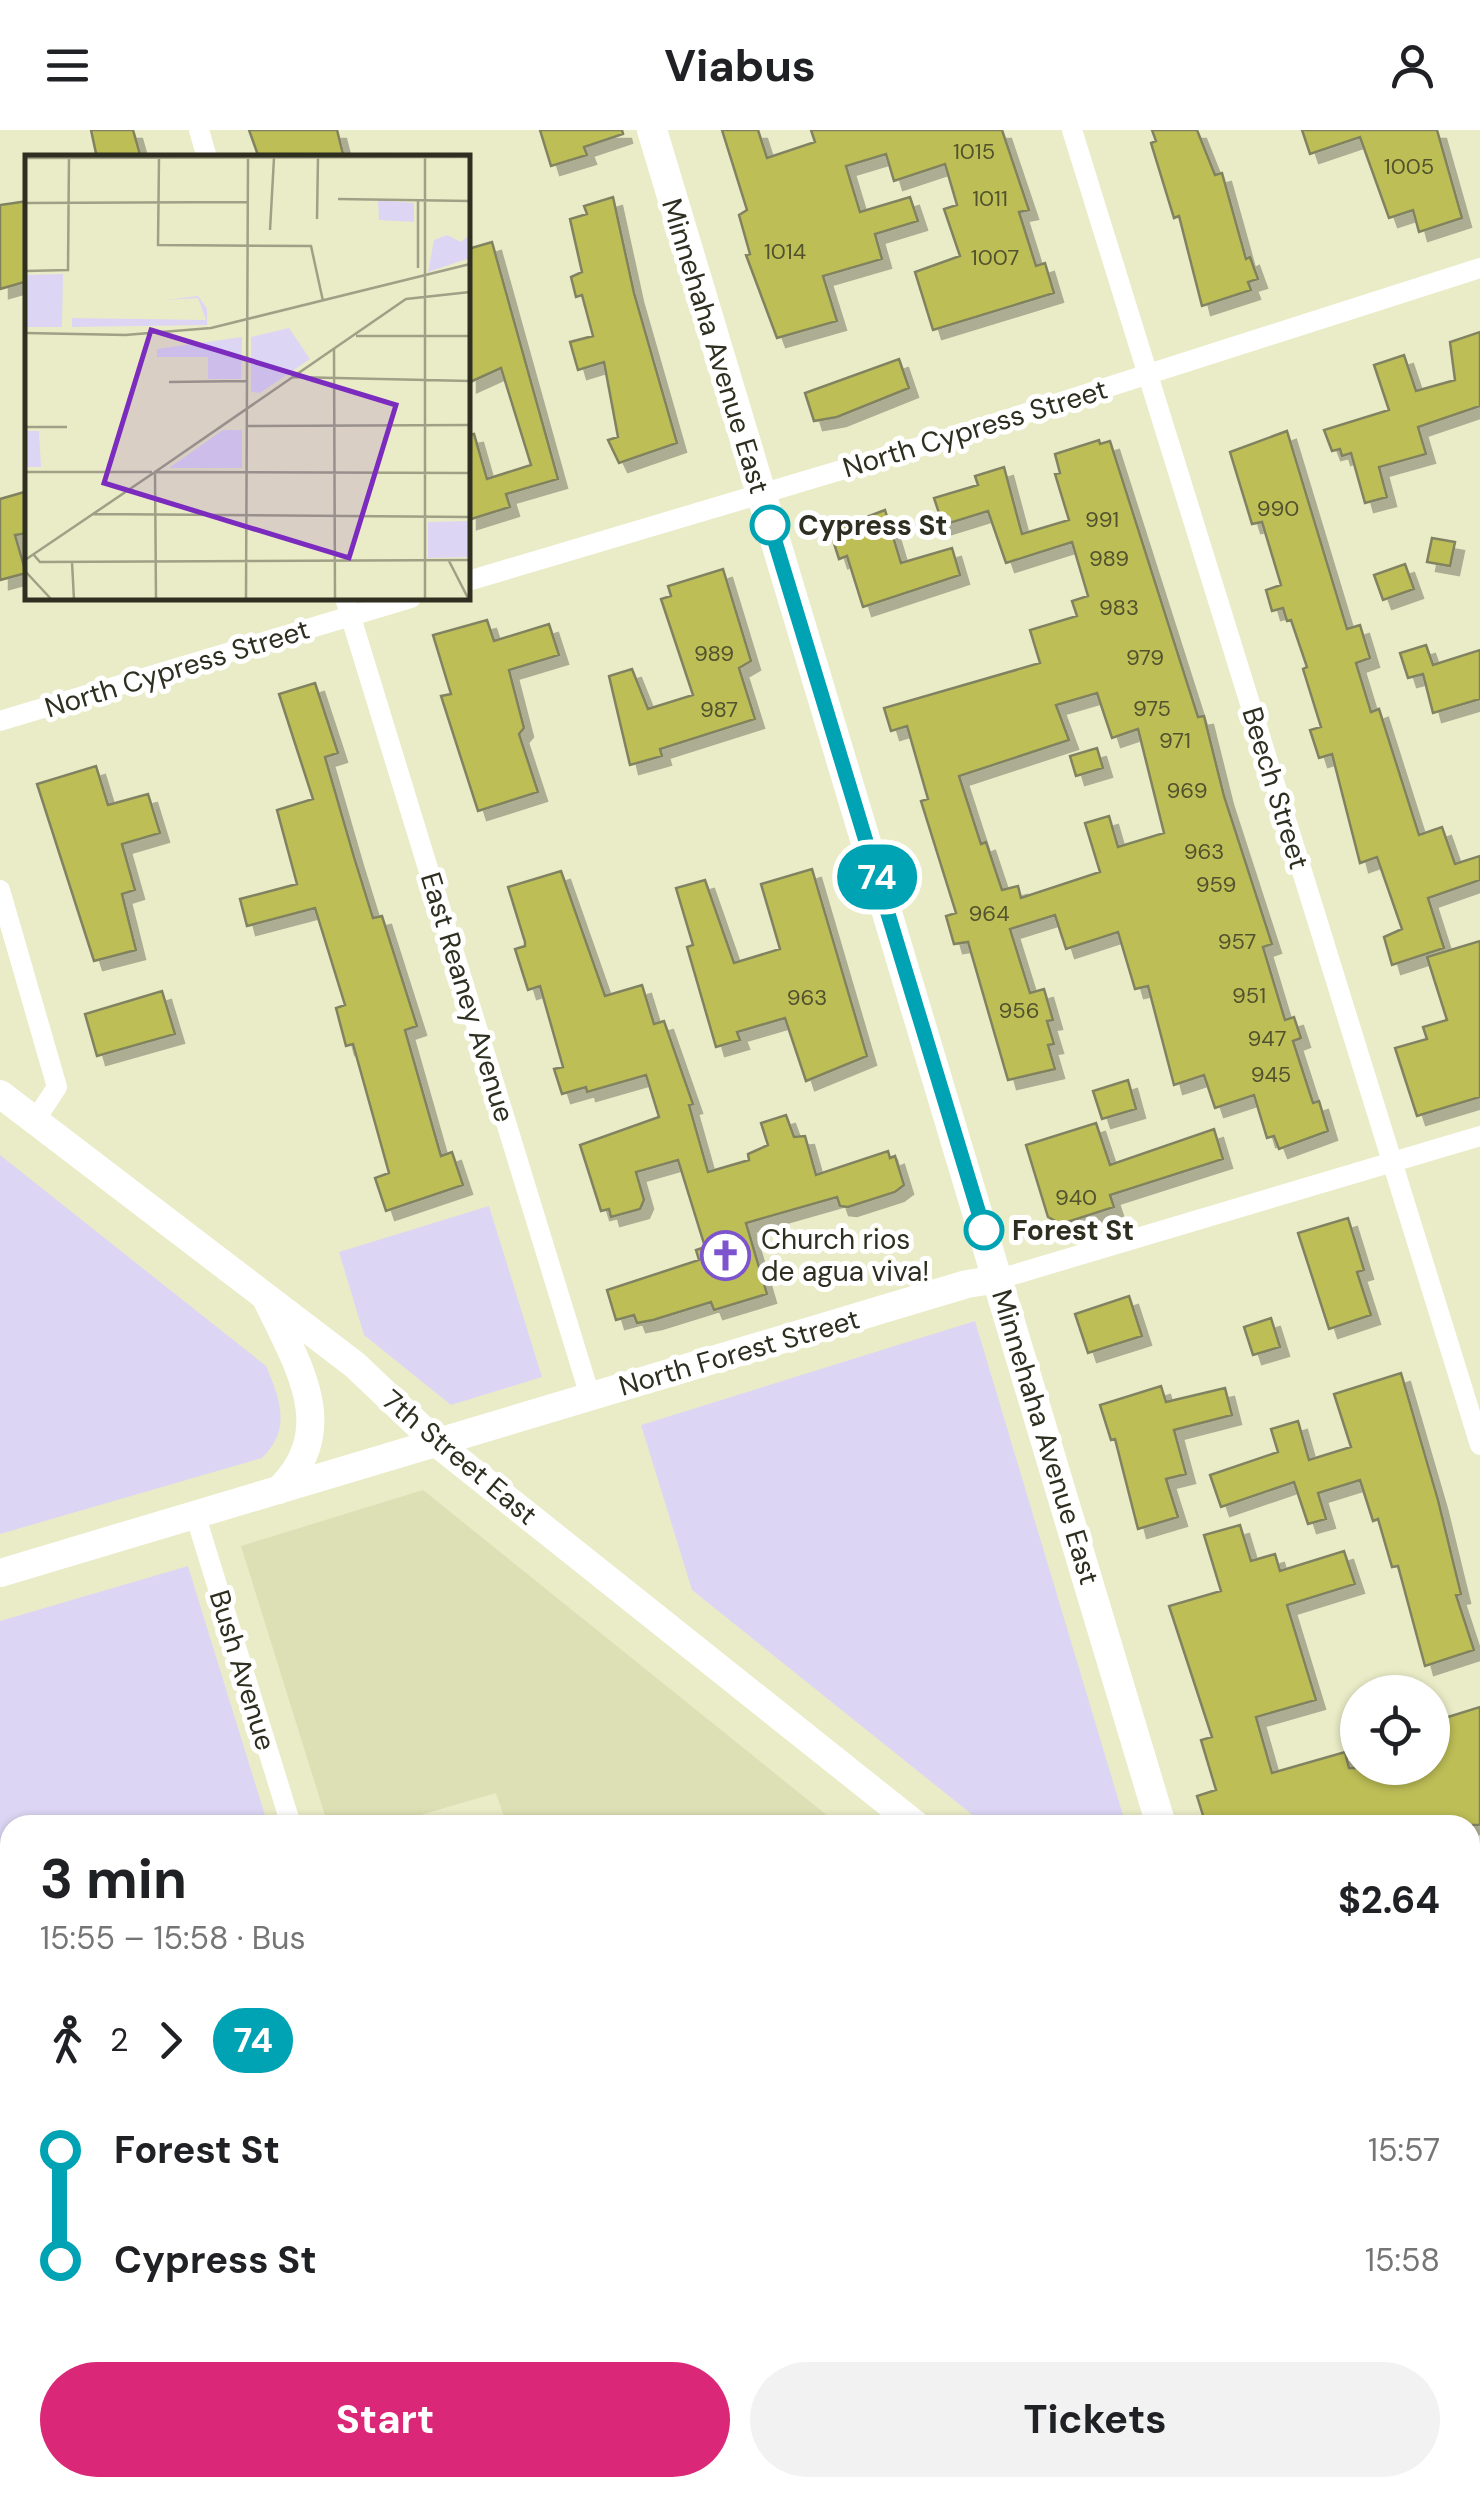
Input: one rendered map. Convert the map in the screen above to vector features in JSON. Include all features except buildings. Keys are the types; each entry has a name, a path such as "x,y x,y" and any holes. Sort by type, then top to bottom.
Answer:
{"main road":[{"name":"Minnehaha Avenue East","path":"652,130 1158,1815"}],"street":[{"path":"198,130 206,155"},
{"name":"Beech Street","path":"1072,130 1480,1445"},
{"name":"North Cypress Street","path":"470,580 760,494 1480,268"},
{"name":"North Cypress Street","path":"0,721 348,606 396,600"},
{"name":"East Reaney Avenue","path":"348,606 590,1396"},
{"path":"0,890 57,1088 34,1122"},
{"name":"7th Street East","path":"0,1094 354,1365 438,1444 903,1815"},
{"name":"North Forest Street","path":"0,1573 967,1284 999,1279 1480,1136"},
{"path":"264,1294 301,1374 312,1420 306,1456 279,1490"},
{"name":"Bush Avenue","path":"196,1514 288,1815"}],"shaded area":[{"path":"0,1155 266,1366 279,1403 280,1426 262,1458 0,1534"},
{"path":"489,1206 542,1377 451,1405 364,1335 339,1252"},
{"path":"975,1321 1123,1815 973,1815 692,1590 641,1425"},
{"path":"423,1490 827,1815 504,1815 496,1793 420,1815 325,1815 241,1546"},
{"path":"188,1566 265,1815 0,1815 0,1621"}],"bus line":[{"name":"74","path":"770,525 984,1230"}],"place":[{"name":"Cypress St","path":"770,525"},
{"name":"Forest St","path":"984,1230"},
{"name":"Church rios de agua viva!","path":"726,1255"}]}
